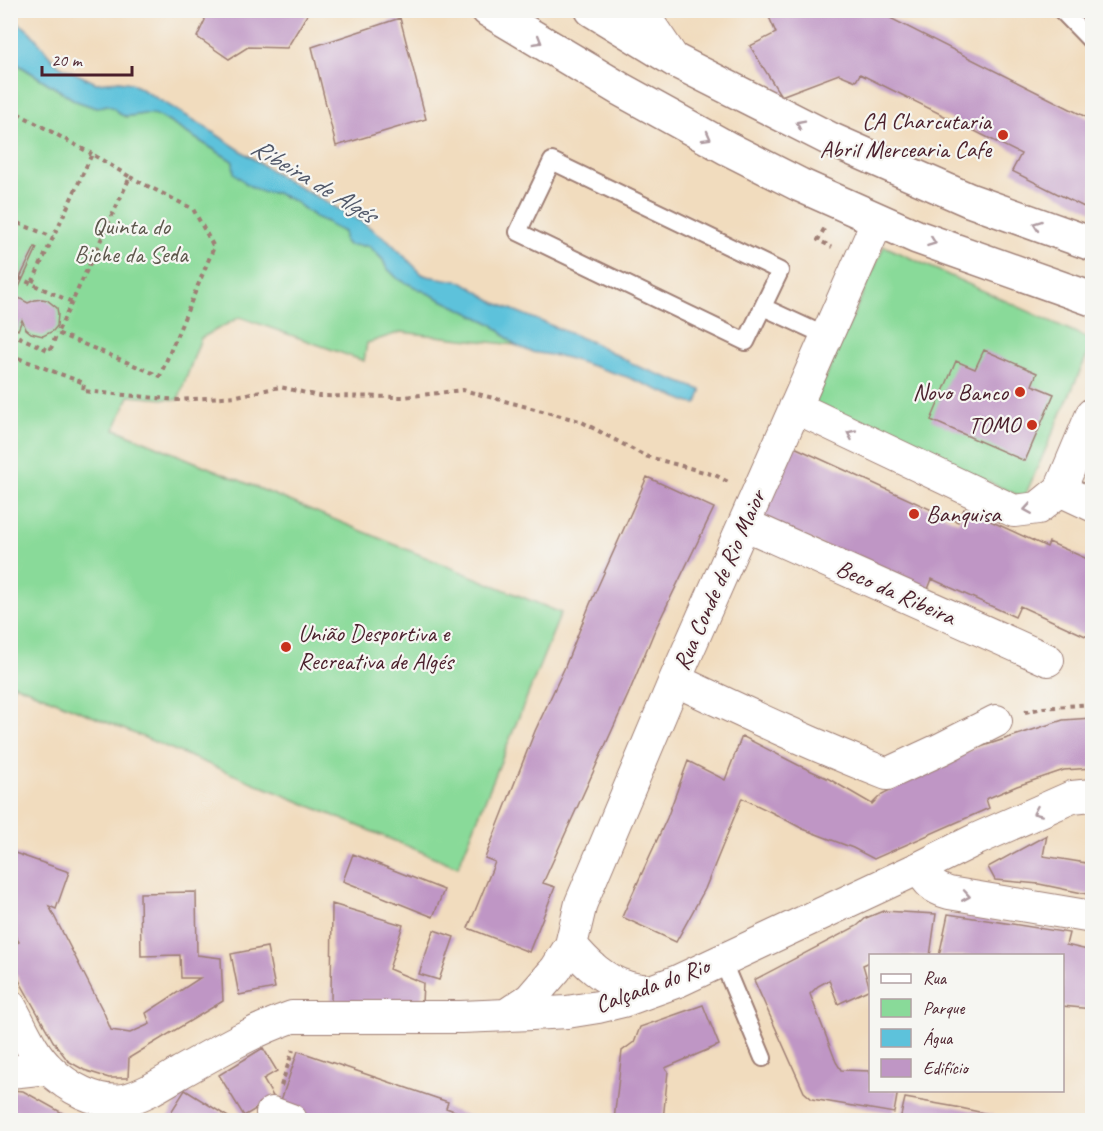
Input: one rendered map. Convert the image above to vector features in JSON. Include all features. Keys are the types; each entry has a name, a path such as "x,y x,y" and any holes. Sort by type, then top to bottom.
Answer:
{"street":[{"path":"488,10 620,89 800,185 917,237 1092,299"},
{"path":"592,10 674,60 830,139 969,200 1092,244"},
{"path":"640,10 674,60"},
{"name":"Rua Conde de Rio Maior","path":"506,1015 530,999 556,969 571,945 581,903 675,680 878,220"},
{"path":"795,407 1014,511 1038,508 1060,490 1092,418"},
{"path":"1060,490 1092,505"},
{"name":"Beco da Ribeira","path":"750,511 1048,660"},
{"path":"675,680 847,759 887,774 996,721"},
{"name":"Calçada do Rio","path":"128,1110 146,1092 250,1034 292,1017 506,1015 567,1012 623,1001 678,981 919,868 977,838 1072,797 1092,795"},
{"path":"919,868 928,882 937,890 1092,917"},
{"path":"571,945 599,973 628,987 650,991"},
{"path":"10,1006 34,1050 48,1068 75,1089 90,1096 108,1100 128,1110"},
{"path":"10,1072 48,1068"}],"lane":[{"path":"1061,10 1092,42"},
{"path":"552,162 780,271 763,307 746,342 518,232 552,162"},
{"path":"763,307 826,336"},
{"path":"722,960 763,1058"}],"path":[{"path":"10,109 130,177 193,209 214,247 160,376 57,333"},
{"path":"10,128 17,114"},
{"path":"31,285 92,154"},
{"path":"10,333 50,351 130,177"},
{"path":"10,182 12,182 10,186"},
{"path":"10,220 53,237"},
{"path":"10,274 72,303"},
{"path":"10,355 84,383 83,391 178,400 237,396 280,387 319,396 404,397 463,390 580,421 645,456 715,475 750,511"},
{"path":"996,721 1043,708 1092,704"},
{"path":"281,1117 294,1044"}],"green space":[{"name":"Quinta do Biche da Seda","path":"11,60 76,101 96,108 107,105 125,117 150,113 161,117 231,160 262,192 276,193 294,201 315,217 344,232 344,240 348,245 369,246 398,279 492,324 515,345 401,332 367,343 364,361 240,317 201,338 178,400 129,396 115,429 561,613 458,867 14,684 11,692"},
{"path":"884,246 1092,340 1024,498 814,403"}],"water":[{"path":"11,20 26,28 60,66 96,83 119,81 131,83 202,125 281,177 360,221 388,240 422,274 463,282 496,303 594,343 639,367 701,390 697,403 690,403 627,377 564,357 531,352 515,345 492,324 398,279 369,246 348,245 344,240 344,232 315,217 294,201 276,193 262,192 248,185 234,173 231,160 161,117 154,114 126,116 107,105 96,108 76,101 11,60"}],"building":[{"path":"202,10 310,10 287,48 248,47 229,59 197,37 205,20"},
{"path":"766,10 893,10 890,18 1092,120 1092,211 1012,171 1021,154 860,74 856,81 839,74 781,96 750,46 776,33"},
{"path":"400,18 426,119 336,146 312,47"},
{"path":"35,247 37,248 15,296 28,303 35,300 47,300 57,308 57,326 43,336 31,333 26,329 22,320 18,330 10,326 10,298"},
{"path":"984,350 1037,373 1032,385 1054,394 1025,461 931,420 956,361 975,369"},
{"path":"790,445 958,522 964,509 1047,547 1049,542 1092,561 1092,639 1020,606 1015,617 932,579 927,592 757,516"},
{"path":"647,477 714,508 654,632 543,883 555,887 529,952 468,928 495,862 485,858 535,731"},
{"path":"1092,718 1092,768 1064,770 1017,786 986,799 989,808 874,859 853,848 803,829 742,798 705,889 676,942 622,917 667,818 688,761 725,780 742,736 829,779 872,804 882,794 965,752 1063,720"},
{"path":"1047,835 1043,856 1092,864 1092,895 1039,884 995,880 988,867"},
{"path":"12,852 69,872 56,909 49,906 111,1030 130,1033 150,1024 146,1013 200,978 181,978 180,955 141,956 140,893 196,892 197,955 221,958 223,1001 129,1058 128,1078 109,1078 84,1070 68,1061 53,1041 10,964 10,946 19,942 10,928 10,856"},
{"path":"353,854 444,890 433,917 343,881"},
{"path":"332,904 403,925 389,969 423,983 422,1003 331,1002"},
{"path":"883,911 936,914 930,954 869,954 869,962 863,965 869,989 838,1004 829,980 810,994 841,1070 869,1071 869,1092 898,1092 894,1113 812,1099 804,1092 754,980 857,926 866,918"},
{"path":"948,914 1069,933 1066,945 1092,951 1092,1009 1064,1006 1064,954 939,954"},
{"path":"434,930 454,937 439,980 419,974"},
{"path":"267,947 275,988 239,995 231,954"},
{"path":"703,1005 719,1045 665,1068 668,1071 663,1120 614,1120 622,1051 634,1043 640,1027"},
{"path":"263,1048 277,1071 263,1079 274,1098 244,1116 219,1075"},
{"path":"298,1051 448,1102 446,1108 480,1120 312,1120 278,1109"},
{"path":"10,1090 23,1091 75,1120 10,1120"},
{"path":"185,1090 233,1120 166,1120"},
{"path":"905,1098 956,1107 1016,1120 900,1120"}],"place":[{"name":"CA Charcutaria Abril Mercearia Cafe","path":"1003,135"},
{"name":"Novo Banco","path":"1020,392"},
{"name":"TOMO","path":"1032,425"},
{"name":"Banquisa","path":"914,514"},
{"name":"União Desportiva e Recreativa de Algés","path":"286,647"}],"water label":[{"name":"Ribeira de Algés","path":"314,180"}]}
